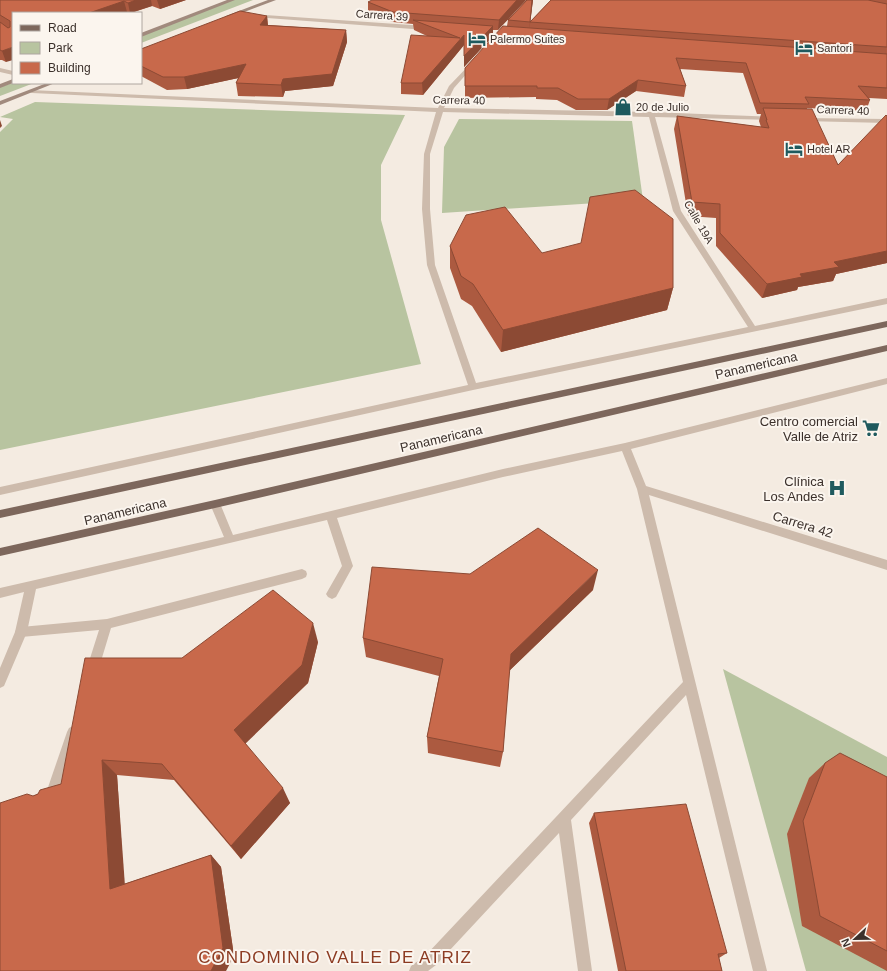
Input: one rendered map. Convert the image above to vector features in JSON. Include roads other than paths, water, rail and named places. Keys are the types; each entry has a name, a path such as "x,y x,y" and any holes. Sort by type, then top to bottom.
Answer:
{"main road":[{"path":"142,35 232,0"},
{"path":"221,19 272,0"},
{"path":"0,86 12,81"},
{"path":"0,103 50,84"},
{"path":"0,514 887,324"},
{"name":"Panamericana","path":"0,552 215,504 887,348"}],"street":[{"name":"Carrera 39","path":"235,14 430,28"},
{"path":"474,387 431,265 426,209 427,154 440,110 451,87 480,55"},
{"path":"0,70 12,73"},
{"name":"Carrera 40","path":"32,91 440,110 777,118"},
{"name":"Calle 19A","path":"651,114 677,211 753,329"},
{"name":"Carrera 40","path":"793,118 887,121"},
{"path":"0,491 474,387 887,301"},
{"path":"0,593 331,516 503,473 625,447 887,381"},
{"path":"625,447 642,489 688,684 760,971"},
{"name":"Carrera 42","path":"642,489 887,565"},
{"path":"215,504 230,540"},
{"path":"331,516 348,566 332,594"},
{"path":"21,632 107,624 302,574"},
{"path":"0,682 21,632 31,587"},
{"path":"88,683 107,624"},
{"path":"416,971 431,960 688,684"},
{"path":"50,802 76,720"},
{"path":"564,818 584,971"}],"place":[{"name":"Palermo Suites","path":"477,39"},
{"name":"Santori","path":"804,48"},
{"name":"20 de Julio","path":"623,107"},
{"name":"Hotel AR","path":"794,149"},
{"name":"Centro comercial Valle de Atriz","path":"871,428"},
{"name":"Clínica Los Andes","path":"837,488"}],"district":[{"name":"CONDOMINIO VALLE DE ATRIZ","path":"335,957"}]}
